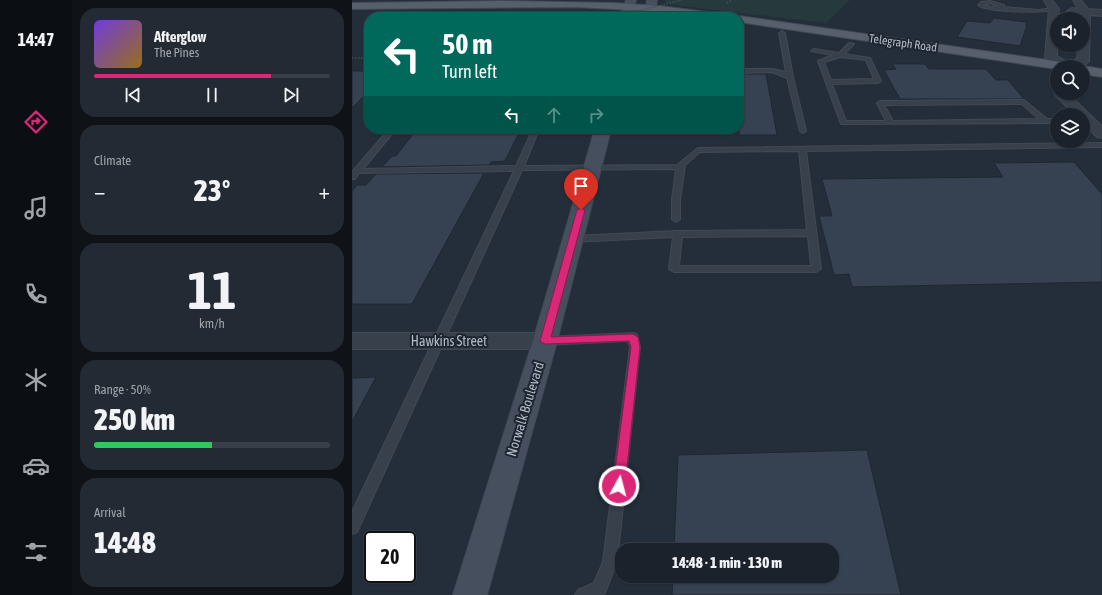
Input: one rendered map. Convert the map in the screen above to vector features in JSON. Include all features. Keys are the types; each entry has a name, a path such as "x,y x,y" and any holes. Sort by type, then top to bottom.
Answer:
{"main road":[{"path":"352,6 563,2 651,12"},
{"path":"352,12 627,10"},
{"name":"Telegraph Road","path":"744,20 1050,64"},
{"name":"Telegraph Road","path":"744,27 1050,74"},
{"path":"1090,71 1102,73"},
{"path":"1090,80 1102,82"},
{"name":"Norwalk Boulevard","path":"470,595 545,341 602,134"}],"street":[{"path":"1077,0 1085,12"},
{"path":"1056,60 1051,57 1051,5 1085,12"},
{"path":"1090,12 1102,13"},
{"path":"1067,100 1074,108"},
{"path":"1090,123 1102,134"},
{"name":"Hawkins Street","path":"352,341 545,341"}],"lane":[{"path":"1000,6 1039,11 1051,5"},
{"path":"782,33 790,78 803,131"},
{"path":"850,44 840,55 821,61 843,123 1050,121"},
{"path":"814,51 868,59 878,81 828,82"},
{"path":"744,71 784,72 790,78"},
{"path":"890,122 880,104 1024,102 1045,121"},
{"path":"352,177 389,134"},
{"path":"352,527 534,134"},
{"path":"676,219 680,167 681,164 698,150 1102,145"},
{"path":"678,234 674,269 816,269 802,148"},
{"path":"358,171 680,167"},
{"path":"573,239 678,234 811,233"},
{"path":"545,341 633,337 636,347 610,562 600,588 583,595"}],"path":[{"path":"634,12 682,0"},
{"path":"352,58 364,58"}],"shaded area":[{"path":"665,0 850,0 826,23 744,13 744,12 673,5 665,2"}],"building":[{"path":"994,18 1026,22 1027,25 1020,46 957,37 967,21 990,23"},
{"path":"892,64 925,64 929,69 986,69 996,80 1008,80 1024,99 900,99 884,70 896,69"},
{"path":"352,71 364,71 364,96 352,108"},
{"path":"744,74 766,74 777,135 739,135 744,134"},
{"path":"413,134 518,134 505,161 491,162 489,165 382,167 392,156 396,156"},
{"path":"1074,162 1102,194 1102,282 852,287 849,274 834,275 819,216 832,216 822,179 1003,177 994,163"},
{"path":"484,173 412,304 352,304 352,191 357,185 366,185 376,174"},
{"path":"376,377 352,422 352,378"},
{"path":"867,450 901,595 672,595 673,583 839,583 839,543 674,543 678,455"}],"route":[{"path":"581,210 545,341 633,337 636,347 619,486"}]}
